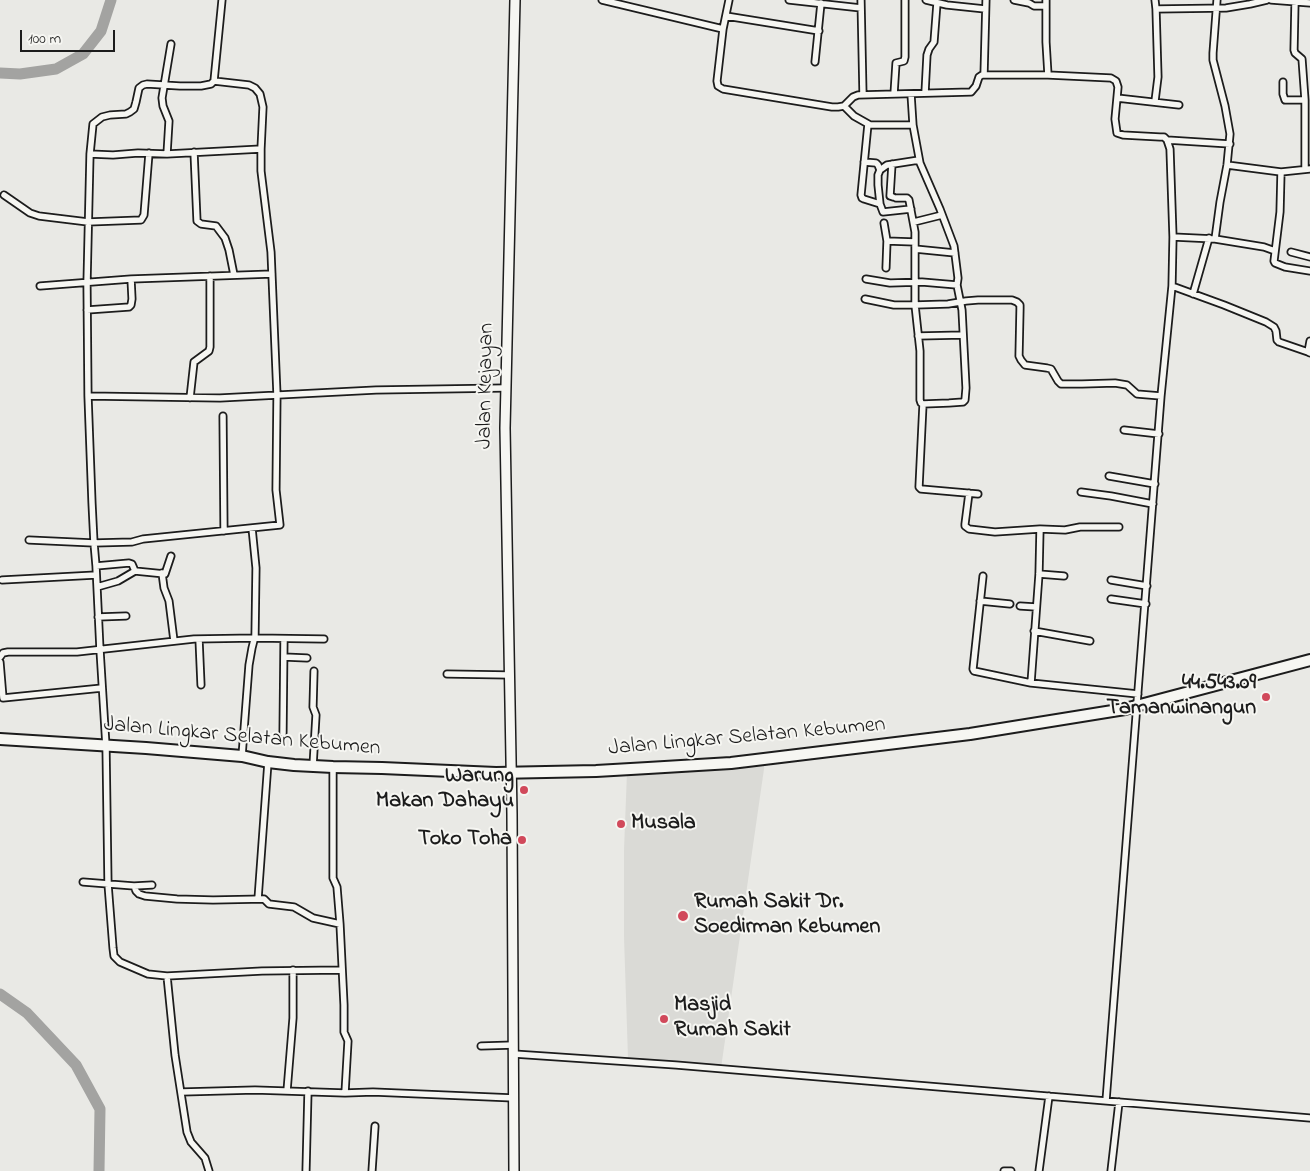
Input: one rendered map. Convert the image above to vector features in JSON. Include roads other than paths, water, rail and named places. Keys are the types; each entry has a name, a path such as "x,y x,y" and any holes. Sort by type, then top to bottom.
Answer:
{"highway":[{"name":"Jalan Lingkar Selatan Kebumen","path":"0,739 242,756 268,762 333,767 511,772 596,771 731,763 970,734 1137,706 1310,660"}],"main road":[{"name":"Jalan Kejayan","path":"514,1171 511,772 505,388 515,0"}],"street":[{"path":"214,81 222,0"},
{"path":"602,0 723,28"},
{"path":"729,0 723,28 717,81 718,86 723,89 832,107 844,106 853,97 863,95 971,92 976,86 979,76 984,75 1048,75 1111,78 1115,80 1117,85 1115,119 1117,133 1123,135 1160,136 1167,140 1230,144"},
{"path":"789,0 861,8"},
{"path":"860,0 863,95"},
{"path":"894,94 896,63 904,62 905,57 905,0"},
{"path":"926,0 985,9"},
{"path":"984,75 986,0"},
{"path":"1014,0 1034,6 1046,3 1048,75"},
{"path":"1155,0 1158,77 1155,101"},
{"path":"1193,294 1212,239 1230,144 1228,120 1213,60 1217,0"},
{"path":"1156,8 1241,6 1267,0"},
{"path":"1271,0 1310,3"},
{"path":"1227,165 1281,172 1308,169 1302,59 1294,50 1295,2"},
{"path":"925,93 927,55 934,42 937,3"},
{"path":"815,62 821,4"},
{"path":"726,16 818,31"},
{"path":"167,154 169,121 162,102 171,44"},
{"path":"29,540 94,543 132,542 142,539 277,526 280,520 276,490 277,395 271,252 261,149 263,108 260,94 249,85 214,81 211,84 201,86 143,85 139,88 134,109 126,114 102,117 93,124 92,129 87,283 88,396 94,543 106,746 108,884 114,953 116,959 120,962 148,974 167,976 262,971 341,970"},
{"path":"1284,82 1283,94 1285,100 1305,100"},
{"path":"912,94 913,125 919,160 952,240 955,253 957,285 961,302 966,388 965,400 963,402 923,404"},
{"path":"1117,98 1179,105"},
{"path":"844,106 854,116 868,124 913,125"},
{"path":"868,124 861,193 862,198 880,204"},
{"path":"1106,1102 1161,396 1172,286 1173,237 1170,149 1167,140"},
{"path":"90,154 167,154 261,149"},
{"path":"194,152 197,221 201,224 216,226 220,230 229,250 234,275"},
{"path":"4,195 30,213 39,216 88,222 141,220 144,215 149,153"},
{"path":"911,209 883,212 880,204 878,175 880,170 892,164 919,160"},
{"path":"864,162 876,163 880,170"},
{"path":"892,164 890,196 909,200 914,222 915,305 920,351 920,400 923,404 919,487 921,489 978,494"},
{"path":"1281,172 1280,212 1274,261 1285,267 1310,270"},
{"path":"878,186 891,185"},
{"path":"914,222 942,215"},
{"path":"884,223 886,268"},
{"path":"1173,237 1212,239 1264,247 1275,251"},
{"path":"886,241 915,242"},
{"path":"915,249 955,253"},
{"path":"1291,252 1310,257"},
{"path":"40,286 131,279 272,274"},
{"path":"190,398 194,362 209,351 210,347 210,276"},
{"path":"87,310 129,307 132,299 131,279"},
{"path":"866,280 890,283 929,282 957,285"},
{"path":"1172,286 1274,326 1276,338 1279,342 1309,352 1310,341"},
{"path":"865,299 894,304 915,305 1012,300 1020,305 1019,340 1021,360 1025,365 1051,369 1061,384 1114,383 1127,385 1137,394 1161,396"},
{"path":"918,336 963,335"},
{"path":"88,396 220,398 376,390 505,388"},
{"path":"224,416 224,531"},
{"path":"1124,430 1159,434"},
{"path":"1110,476 1155,484"},
{"path":"1081,492 1153,504"},
{"path":"969,493 966,528 995,532 1040,529 1064,530 1080,527 1119,527"},
{"path":"242,756 250,657 255,638 256,568 252,528"},
{"path":"1031,683 1039,574 1040,529"},
{"path":"97,587 118,581 135,571 165,574 170,556"},
{"path":"96,566 129,563 132,564 135,571"},
{"path":"162,573 164,588 169,601 174,641"},
{"path":"1039,574 1064,576"},
{"path":"2,580 96,575"},
{"path":"983,576 973,670 975,672 1031,683 1138,694"},
{"path":"1111,580 1147,586"},
{"path":"1111,599 1146,604"},
{"path":"980,601 1010,604"},
{"path":"1020,606 1036,607"},
{"path":"98,617 126,616"},
{"path":"1034,631 1090,641"},
{"path":"199,638 201,685"},
{"path":"0,657 3,653 8,652 77,652 199,638 324,639"},
{"path":"283,733 284,639"},
{"path":"284,657 306,658"},
{"path":"0,662 1,699 102,688"},
{"path":"313,766 316,715 313,707 314,671"},
{"path":"447,674 509,675"},
{"path":"258,899 268,762"},
{"path":"333,767 333,878 337,890 340,924 344,1032 348,1041 345,1093"},
{"path":"83,882 134,886 152,885"},
{"path":"134,886 139,894 145,896 213,900 264,899 269,904 294,907 313,918 340,924"},
{"path":"287,1091 293,1018 293,970"},
{"path":"167,976 174,1055 182,1092 187,1132 191,1142 205,1158 209,1171"},
{"path":"481,1046 686,1066 1310,1118"},
{"path":"182,1092 243,1090 373,1092 514,1098"},
{"path":"306,1171 308,1091"},
{"path":"1039,1171 1049,1096"},
{"path":"1111,1171 1119,1102"},
{"path":"372,1171 375,1126"},
{"path":"1004,1171 1010,1171"}],"waterway":[{"path":"0,73 20,74 56,69 83,54 101,31 111,0"},
{"path":"0,994 27,1013 76,1065 100,1109 99,1171"}],"place":[{"name":"44.543.09 Tamanwinangun","path":"1266,697"},
{"name":"Warung Makan Dahayu","path":"524,790"},
{"name":"Musala","path":"621,824"},
{"name":"Toko Toha","path":"522,840"},
{"name":"Rumah Sakit Dr. Soedirman Kebumen","path":"683,916"},
{"name":"Masjid Rumah Sakit","path":"664,1019"}]}
